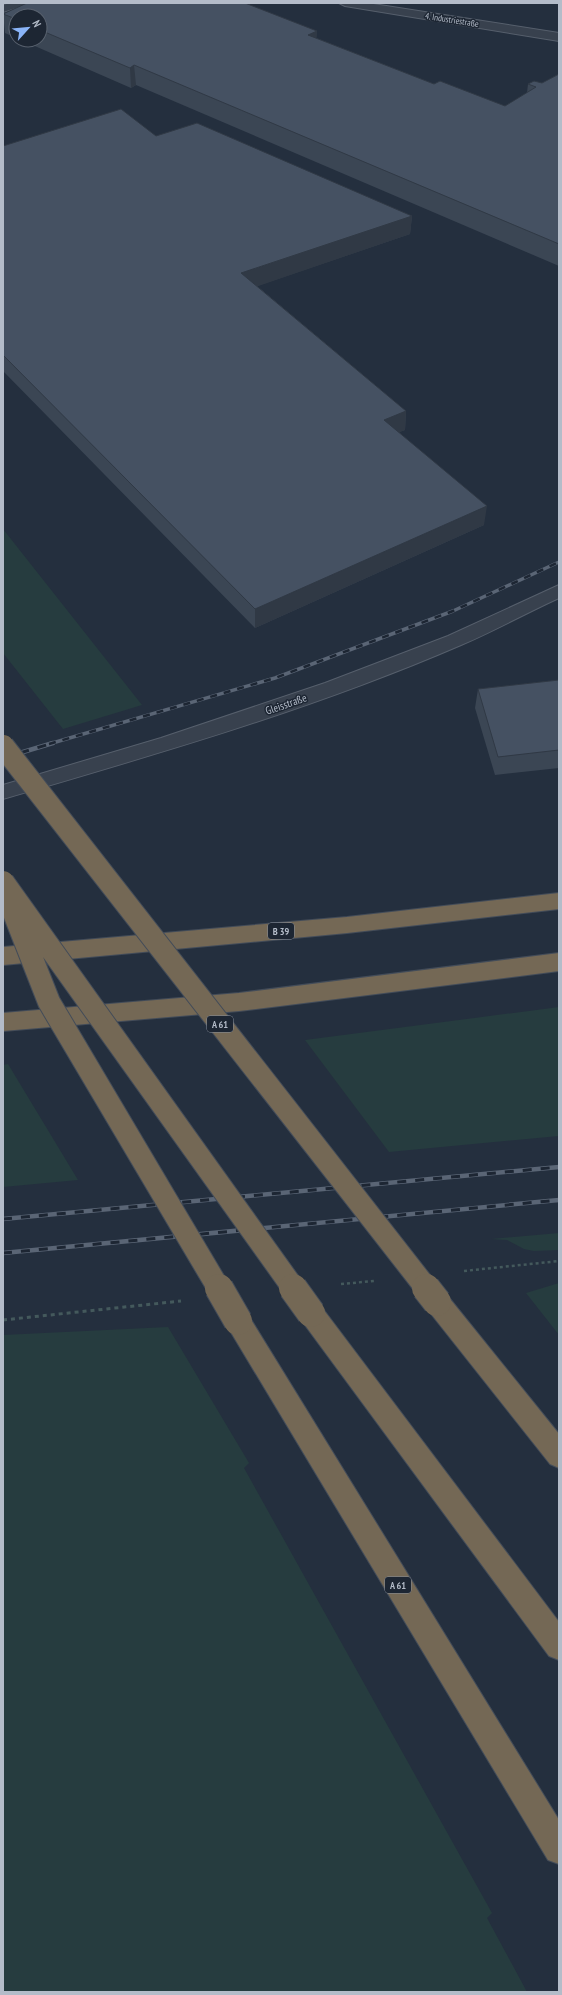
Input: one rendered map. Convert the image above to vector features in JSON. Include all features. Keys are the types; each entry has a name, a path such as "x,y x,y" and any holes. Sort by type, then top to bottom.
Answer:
{"highway":[{"name":"A 61","path":"3,746 437,1302 559,1455"},
{"path":"3,882 311,1313 559,1646"},
{"name":"A 61","path":"3,887 49,1002 238,1321 559,1849"},
{"name":"B 39","path":"3,956 323,927 559,901"},
{"path":"3,1022 239,1002 559,962"}],"street":[{"path":"3,9 21,3"},
{"name":"4. Industriestraße","path":"345,3 559,37"},
{"name":"Gleisstraße","path":"3,792 72,773 291,702 440,647 559,591"}],"green space":[{"path":"3,529 142,705 63,729 3,653"},
{"path":"559,1007 559,1136 389,1152 305,1040"},
{"path":"8,1064 78,1180 3,1187 3,1065"},
{"path":"559,1233 559,1250 534,1251 524,1249 507,1240 491,1239"},
{"path":"559,1283 559,1335 526,1293"},
{"path":"168,1327 249,1463 244,1468 492,1913 487,1918 527,1992 3,1992 3,1335"}],"building":[{"path":"27,3 245,3 317,31 308,35 434,84 440,81 505,106 536,87 528,84 534,81 542,83 559,74 559,244 134,65 130,68 48,33 48,8 16,8"},
{"path":"8,12 8,16 3,14"},
{"path":"121,109 156,136 197,123 412,216 241,273 406,411 384,420 487,506 255,609 3,355 3,146"},
{"path":"559,680 559,750 498,757 478,689"}],"railway":[{"path":"49,744 275,678 453,611 559,562"},
{"path":"3,758 53,743"},
{"path":"3,1219 559,1167"},
{"path":"3,1253 559,1200"}]}
